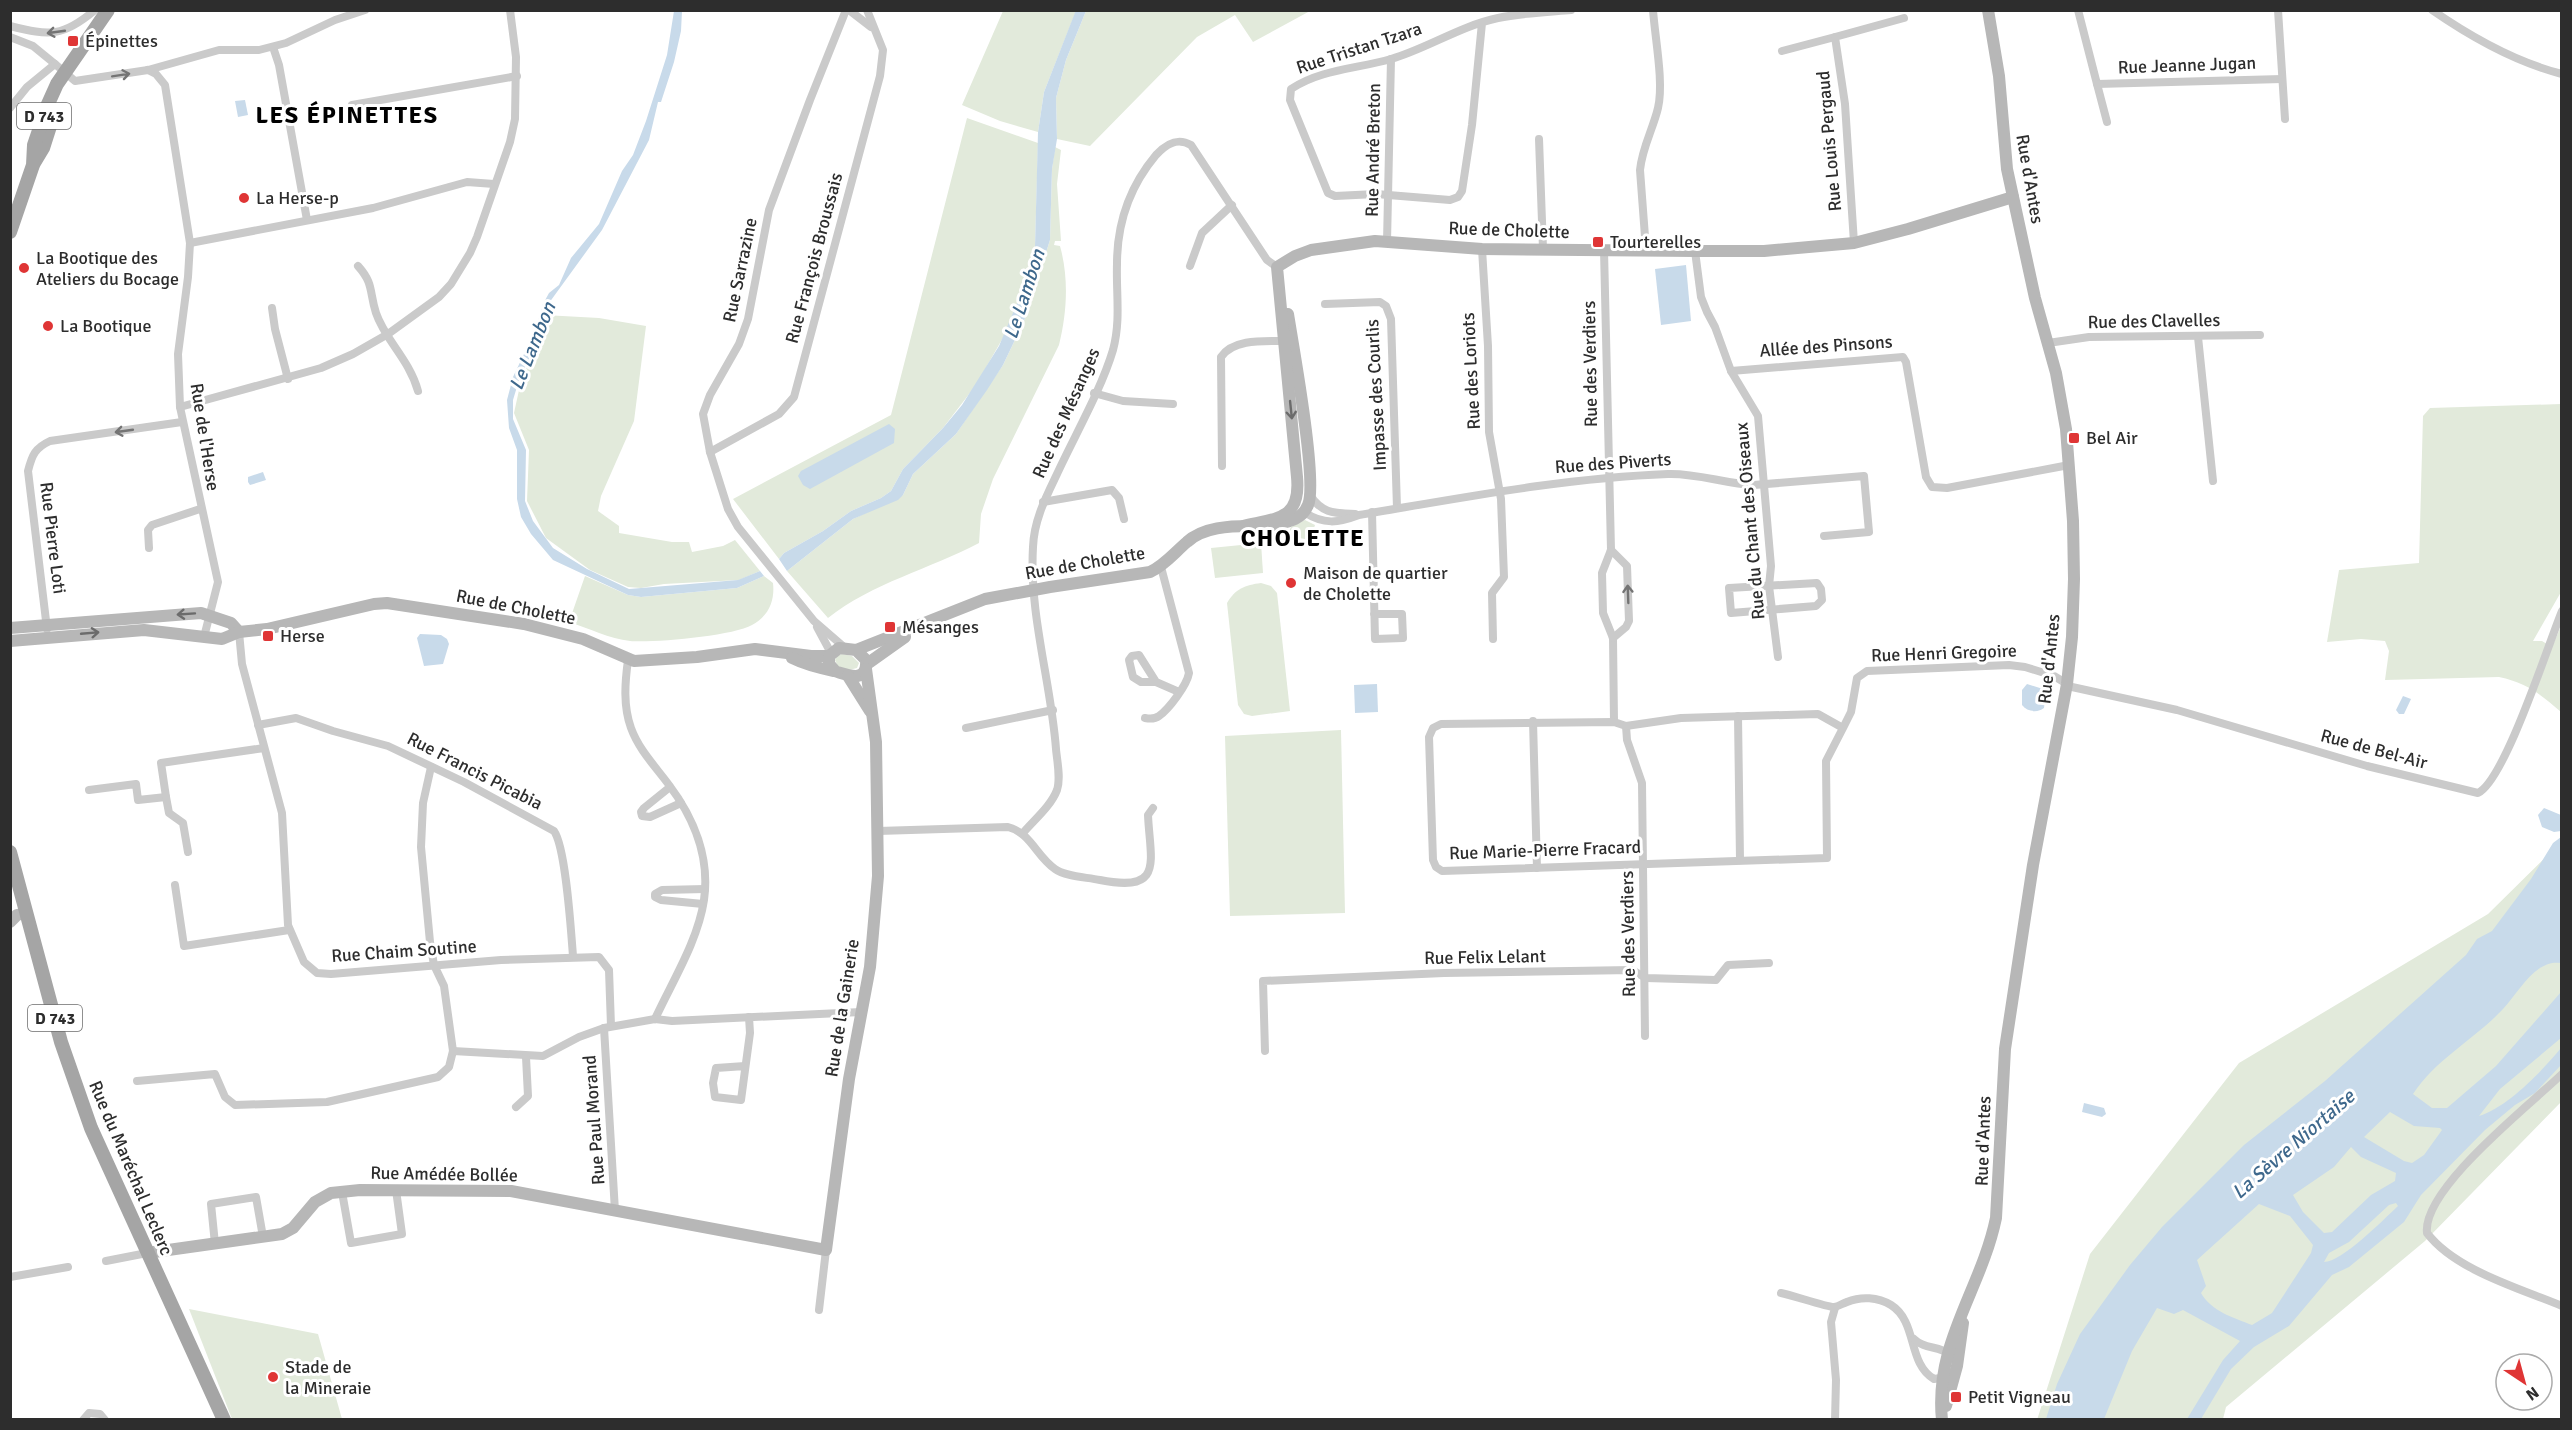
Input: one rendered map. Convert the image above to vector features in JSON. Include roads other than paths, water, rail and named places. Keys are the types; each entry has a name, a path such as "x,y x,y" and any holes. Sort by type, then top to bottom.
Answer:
{"main road":[{"name":"D 743","path":"10,232 33,165 34,145 48,104 57,84 67,73 108,10"},
{"name":"Rue du Maréchal Leclerc","path":"10,852 14,885 26,913 81,1101 113,1179 224,1419"}],"street":[{"path":"10,26 45,34 57,33 76,26 95,10"},
{"path":"10,37 33,46 75,81 148,70 219,50 251,51 286,43 335,20 365,10"},
{"path":"180,407 321,369 388,334 439,297 451,284 470,253 510,142 515,119 517,76 510,10"},
{"name":"Rue Sarrazine","path":"834,40 841,10"},
{"path":"848,10 873,30"},
{"name":"Rue Sarrazine","path":"830,654 814,621 738,527 728,509 710,452 703,414 710,395 739,345 748,319 769,210 834,40 848,10"},
{"name":"Rue François Broussais","path":"710,452 779,414 794,397 880,76 883,50 873,30 867,10"},
{"name":"Rue Tristan Tzara","path":"1388,195 1335,196 1328,193 1288,94 1291,89 1327,73 1391,59 1482,23 1514,15 1571,10"},
{"path":"1646,250 1641,158 1658,108 1660,93 1653,10"},
{"name":"Rue d'Antes","path":"1943,1419 1942,1379 1947,1352 1992,1240 1996,1218 2005,1049 2033,865 2067,684 2072,638 2074,579 2073,521 2064,419 2013,196 2002,128 2000,76 1988,10"},
{"name":"Rue Jeanne Jugan","path":"2078,10 2097,84 2282,79"},
{"path":"2278,10 2285,119"},
{"path":"2432,10 2516,58 2562,74"},
{"path":"1782,51 1904,18"},
{"path":"1388,195 1450,200 1458,197 1462,191 1474,114 1482,23"},
{"name":"Rue Louis Pergaud","path":"1835,37 1845,104 1854,243"},
{"path":"273,46 279,65 307,220"},
{"name":"Rue André Breton","path":"1388,242 1391,59"},
{"path":"10,108 27,87 55,64"},
{"name":"Rue de l'Herse","path":"148,70 156,74 165,85 189,243 188,276 178,354 180,407 200,509 218,582 204,637"},
{"path":"352,105 517,76"},
{"path":"2097,84 2107,122"},
{"path":"1539,139 1543,249"},
{"name":"Rue des Mésanges","path":"1023,833 1050,801 1058,786 1053,710 1033,590 1033,546 1038,515 1113,350 1119,318 1117,266 1122,219 1132,192 1150,162 1170,144 1185,141 1198,153 1267,260 1277,267"},
{"path":"189,243 373,208 467,182 494,184"},
{"name":"Rue de Cholette","path":"1277,267 1311,250 1388,242 1482,249 1695,251 1764,251 1854,243 1908,230 2013,196"},
{"path":"1190,266 1202,233 1232,205"},
{"name":"Rue des Loriots","path":"1482,249 1490,432 1499,492 1504,577 1492,593 1493,639"},
{"name":"Rue des Verdiers","path":"1604,250 1611,550 1602,573 1603,613 1613,638 1614,722"},
{"name":"Rue du Chant des Oiseaux","path":"1695,251 1701,297 1731,371 1758,416 1772,566 1768,586 1776,626 1778,657"},
{"path":"358,266 369,278 376,314 413,372 418,391"},
{"path":"1277,267 1299,490 1306,505"},
{"path":"1279,289 1289,322 1306,441 1306,505"},
{"name":"Impasse des Courlis","path":"1325,304 1380,302 1389,311 1397,508"},
{"path":"272,308 288,379"},
{"name":"Rue des Clavelles","path":"2048,344 2089,337 2260,335"},
{"path":"2198,337 2213,481"},
{"path":"1222,466 1221,357 1237,345 1283,341"},
{"name":"Allée des Pinsons","path":"1731,371 1902,357 1906,362 1926,477 1932,487 1947,488 2069,465"},
{"path":"1095,393 1123,401 1173,404"},
{"name":"Rue Pierre Loti","path":"47,632 28,471 32,455 38,447 50,441 182,422"},
{"name":"Rue des Piverts","path":"1306,505 1318,520 1333,522 1397,508 1535,485 1610,478 1683,474 1738,484 1864,476 1869,532 1824,536"},
{"path":"1044,502 1112,490 1119,498 1124,519"},
{"name":"Rue de Cholette","path":"850,649 985,599 1138,575 1161,567 1193,536 1211,530 1279,518 1306,505"},
{"name":"Rue des Piverts","path":"1306,505 1332,513 1359,515"},
{"path":"149,549 148,530 152,525 200,509"},
{"path":"1372,513 1374,614 1375,639 1403,638 1402,614 1374,614"},
{"path":"1611,550 1628,566 1629,621 1613,638"},
{"path":"1145,718 1157,718 1185,686 1189,673 1161,567"},
{"path":"1817,583 1821,589 1822,600 1816,606 1771,609 1731,613 1729,588 1817,583"},
{"name":"Rue de Cholette","path":"10,628 47,632 144,630 222,639 239,632 267,629 387,603 524,624 583,639 628,660 652,661 754,650 830,654"},
{"name":"Rue de Bel-Air","path":"2067,684 2177,710 2367,766 2478,793 2488,786 2507,753 2562,612"},
{"name":"Rue de Cholette","path":"10,641 47,632 194,613 210,615 231,623 239,632"},
{"name":"Rue Sarrazine","path":"814,621 850,649"},
{"name":"Rue de Cholette","path":"866,666 924,623"},
{"name":"Rue Chaim Soutine","path":"239,632 242,664 282,813 285,896 289,930 304,962 317,973 573,956 599,957 607,965 607,1027"},
{"path":"850,649 862,654 866,666 859,675 848,676 835,671 830,663 830,654 850,649"},
{"name":"Rue de Cholette","path":"783,653 816,668 835,671"},
{"path":"628,660 625,694 630,726 640,747 681,803 700,845 704,861 703,904 694,935 655,1018"},
{"name":"Rue Henri Gregoire","path":"1857,678 1867,671 2009,665 2025,667 2054,676 2067,684"},
{"name":"Rue de la Gainerie","path":"819,1310 849,1079 870,967 878,876 876,742 870,711 866,666"},
{"name":"Rue de la Gainerie","path":"848,676 870,711"},
{"name":"Rue Marie-Pierre Fracard","path":"1843,728 1818,714 1682,718 1626,726 1614,722 1441,724 1433,728 1429,737 1433,860 1436,867 1442,871 1827,858 1826,761 1843,728 1851,712 1857,678"},
{"path":"1156,682 1179,692"},
{"path":"966,728 1053,710"},
{"path":"1737,716 1740,860"},
{"name":"Rue Francis Picabia","path":"258,725 296,718 388,746 497,799 556,834 568,903 573,956"},
{"path":"1533,722 1537,868"},
{"name":"Rue des Verdiers","path":"1626,726 1627,740 1642,783 1645,1036"},
{"path":"188,852 183,823 168,813 161,763 264,748"},
{"path":"137,1081 215,1074 225,1097 235,1105 308,1104 327,1102 438,1077 449,1067 453,1051 444,986 434,965 430,942 421,847 423,803 431,767"},
{"path":"89,790 136,784 138,800 166,796"},
{"path":"670,787 644,808 641,812 642,816 650,818 681,803"},
{"path":"878,831 1000,827 1023,833 1058,871 1129,884 1142,879 1150,866 1152,850 1148,815 1153,808"},
{"path":"175,885 184,946 289,930"},
{"path":"703,904 661,900 655,897 655,894 662,890 705,889"},
{"path":"10,922 17,915 26,913"},
{"name":"Rue Felix Lelant","path":"1265,1051 1263,981 1444,973 1632,970 1646,978 1716,980 1728,965 1768,963"},
{"path":"453,1051 526,1057 551,1054 579,1037 607,1027 655,1018 672,1021 861,1012"},
{"path":"745,1066 716,1068 715,1097 741,1100 750,1033 749,1017"},
{"name":"Rue Paul Morand","path":"607,1027 615,1211"},
{"path":"516,1107 528,1096 526,1057"},
{"path":"2562,1074 2479,1149 2447,1187 2425,1221 2427,1233 2452,1256 2484,1273 2562,1306"},
{"path":"342,1192 351,1243 402,1234 396,1190"},
{"name":"Rue Amédée Bollée","path":"147,1253 263,1237 288,1231 320,1197 342,1192 396,1190 511,1191 826,1250"},
{"path":"215,1244 211,1204 256,1197 263,1237"},
{"path":"106,1261 147,1253"},
{"path":"10,1277 69,1267"},
{"path":"1781,1293 1835,1308 1856,1299 1879,1300 1889,1304 1901,1314 1914,1339 1916,1353 1923,1368 1931,1377 1942,1379 1957,1366 1947,1352 1928,1348 1914,1339"},
{"path":"1834,1419 1836,1380 1831,1323 1835,1308"},
{"name":"Rue d'Antes","path":"1943,1419 1957,1366 1965,1310"},
{"path":"83,1419 89,1413 100,1414 105,1419"}],"water":[{"name":"Le Lambon","path":"1076,10 1086,11 1066,60 1056,98 1057,139 1052,169 1050,240 1024,321 1003,365 956,434 913,474 903,495 898,500 853,519 787,571 779,559 784,553 823,531 851,511 891,491 903,469 962,405 999,346 1023,289 1035,246 1038,132 1044,92"},
{"name":"Le Lambon","path":"674,11 682,11 681,31 674,62 661,102 658,102 649,140 602,230 549,303 536,345 519,380 513,400 513,419 526,450 525,501 533,521 553,548 587,569 629,589 738,580 760,571 764,576 737,588 641,597 628,595 553,560 531,534 521,517 517,499 517,450 509,428 507,400 513,377 535,331 543,304 549,293 559,285 571,258 599,224 622,171 633,155 667,55"},
{"path":"245,100 248,115 238,117 235,101"},
{"path":"1686,265 1691,321 1661,325 1655,269"},
{"path":"889,424 895,429 894,443 810,489 803,485 798,476 801,471"},
{"path":"263,472 266,480 250,485 248,477"},
{"path":"420,634 441,635 447,639 449,644 443,664 424,666 417,638"},
{"path":"1377,684 1378,712 1355,713 1354,685"},
{"path":"2027,684 2043,689 2046,693 2042,710 2030,710 2022,705 2022,690"},
{"path":"2403,696 2411,699 2404,714 2399,714 2396,710"},
{"path":"2544,808 2561,815 2561,831 2554,832 2542,827 2538,815"},
{"name":"La Sèvre Niortaise","path":"2561,837 2561,963 2548,964 2535,972 2492,1020 2444,1059 2413,1094 2432,1108 2447,1108 2496,1066 2561,992 2561,1038 2500,1089 2479,1116 2513,1097 2561,1048 2561,1065 2535,1093 2515,1105 2485,1130 2421,1195 2404,1222 2349,1267 2332,1275 2289,1326 2254,1347 2231,1369 2201,1419 2187,1419 2223,1360 2240,1341 2183,1310 2174,1314 2157,1308 2132,1351 2104,1419 2046,1419 2057,1384 2080,1334 2130,1265 2162,1227 2244,1145 2325,1081 2466,955 2477,939 2492,931 2531,879 2553,843","holes":["2390,1112 2414,1126 2442,1130 2424,1155 2412,1163 2404,1161 2364,1137","2351,1147 2361,1157 2396,1173 2395,1181 2371,1195 2332,1232 2324,1233 2303,1212 2293,1195 2334,1167","2396,1203 2398,1206 2351,1248 2332,1260 2324,1262 2329,1253 2349,1242 2389,1205","2259,1204 2290,1216 2313,1245 2311,1253 2272,1313 2252,1325 2224,1313 2205,1299 2201,1293 2206,1286 2197,1260"]},
{"path":"2084,1103 2104,1108 2106,1114 2102,1117 2082,1112"}],"place":[{"name":"Épinettes","path":"73,41"},
{"name":"La Herse-p","path":"244,198"},
{"name":"Tourterelles","path":"1598,242"},
{"name":"La Bootique des Ateliers du Bocage","path":"24,268"},
{"name":"La Bootique","path":"48,326"},
{"name":"Bel Air","path":"2074,438"},
{"name":"Maison de quartier de Cholette","path":"1291,583"},
{"name":"Mésanges","path":"890,627"},
{"name":"Herse","path":"268,636"},
{"name":"Stade de la Mineraie","path":"273,1377"},
{"name":"Petit Vigneau","path":"1956,1397"}],"district":[{"name":"LES ÉPINETTES","path":"347,115"},
{"name":"CHOLETTE","path":"1303,538"}]}
